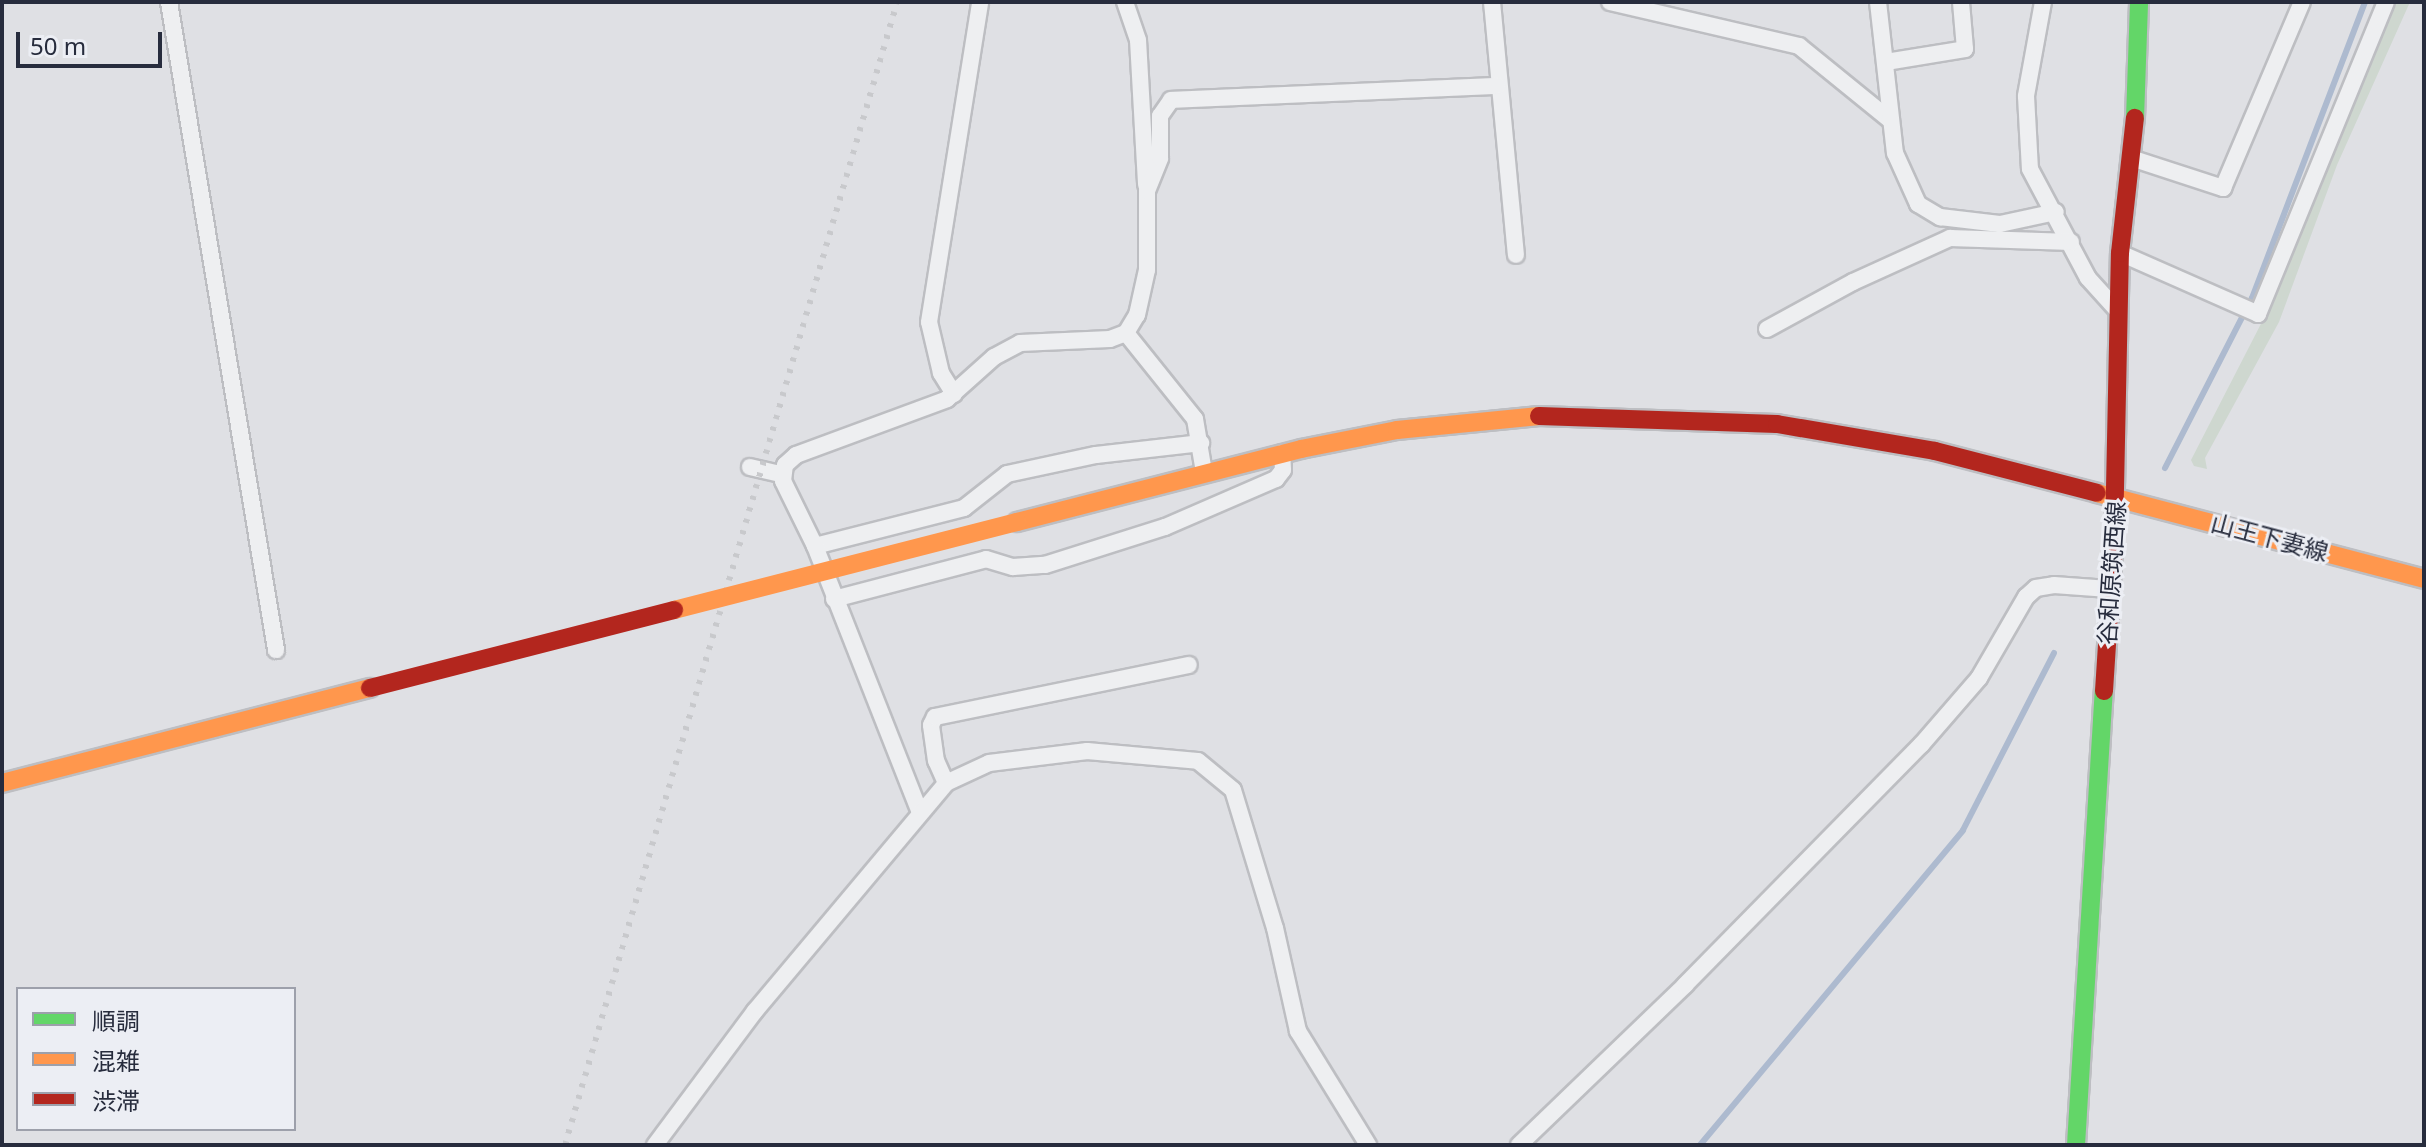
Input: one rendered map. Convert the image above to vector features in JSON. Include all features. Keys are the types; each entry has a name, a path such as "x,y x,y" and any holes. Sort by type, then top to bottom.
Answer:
{"street":[{"path":"169,2 276,650"},
{"path":"954,394 941,373 929,322 980,2"},
{"path":"781,474 796,455 954,394 994,357 1020,343 1110,339 1126,333 1137,315 1147,270 1147,191 1138,40 1125,2"},
{"path":"1492,2 1516,255"},
{"path":"1610,2 1799,46 1890,120"},
{"path":"1878,2 1895,153 1918,204 1940,217 2000,224 2056,212"},
{"path":"1886,62 1965,49 1961,2"},
{"path":"2043,2 2026,96 2026,142 2030,169 2056,212 2088,278 2117,310"},
{"name":"谷和原筑西線","path":"2076,1145 2116,496 2120,253 2134,159 2139,2"},
{"path":"2134,159 2223,188 2302,2"},
{"path":"2120,253 2258,314 2386,2"},
{"path":"1142,103 1498,86"},
{"path":"1147,191 1160,158 1160,116 1171,100"},
{"path":"1767,329 1853,282 1950,238 2071,242"},
{"path":"1126,333 1195,419 1204,472"},
{"name":"山王下妻線","path":"2,783 1204,472 1282,453 1489,419 1685,417 1866,437 2116,496 2424,579"},
{"path":"815,546 964,508 1007,474 1096,455 1201,443"},
{"path":"834,599 986,559 1013,567 1045,565 1165,527 1276,479 1284,467 1282,453"},
{"path":"750,467 781,474"},
{"path":"781,474 815,546 919,810"},
{"path":"1519,1145 1685,985 1921,745 1979,678 2026,597 2036,588 2054,585 2109,589"},
{"path":"946,783 936,761 931,725 935,717 1189,665"},
{"path":"655,1145 755,1011 909,833 919,810 946,783 989,763 1055,752 1176,756 1198,761 1222,776 1243,814 1298,1031 1368,1145"}],"shaded area":[{"path":"2395,2 2410,2 2337,165 2279,322 2205,458 2207,469 2194,466 2191,460 2265,316"}],"waterway":[{"path":"2165,468 2252,298 2365,2"},
{"path":"1700,1145 1963,830 2054,653"}],"railway":[{"path":"565,1145 897,2"}],"traffic: fast":[{"path":"2135,118 2139,2"},
{"path":"2076,1145 2104,691"}],"traffic: slow":[{"path":"1017,522 1301,449 1397,430 1539,416"},
{"path":"2097,493 2424,579"},
{"path":"674,610 1017,522"},
{"path":"2,783 370,688"}],"traffic: jam":[{"path":"2104,691 2114,536 2120,253 2135,118"},
{"path":"1539,416 1777,424 1935,451 2097,493"},
{"path":"370,688 674,610"}]}
